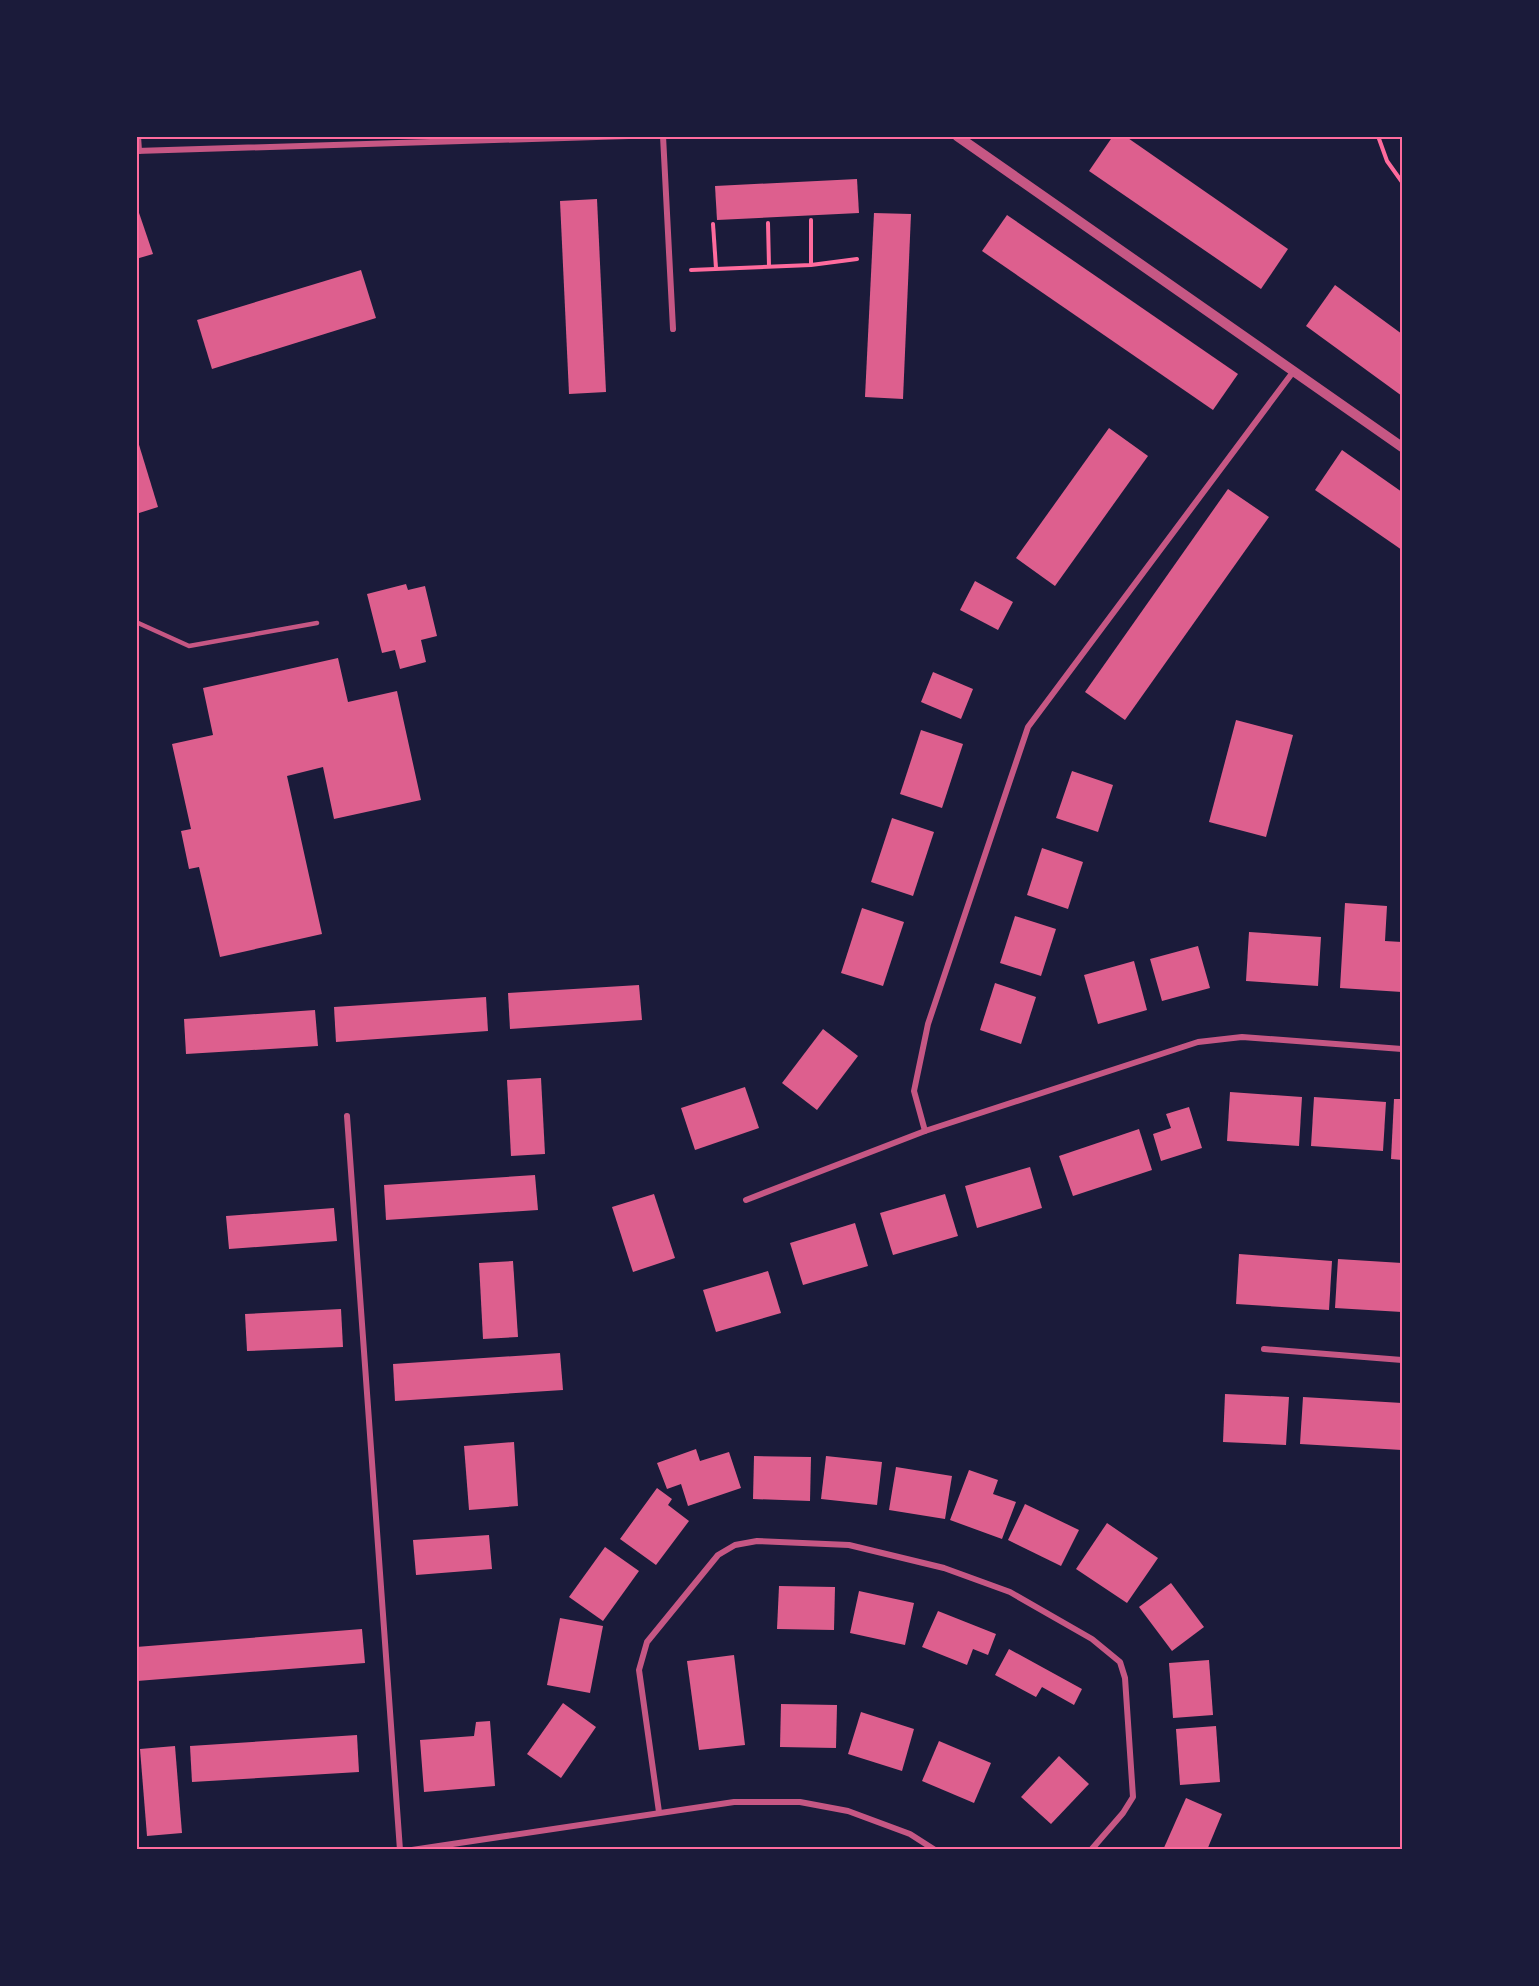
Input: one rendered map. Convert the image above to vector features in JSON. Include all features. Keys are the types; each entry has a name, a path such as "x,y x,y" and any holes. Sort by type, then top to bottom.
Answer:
{"street":[{"path":"138,136 137,151 456,139 629,136"},
{"path":"663,136 673,328"},
{"path":"957,136 1402,447"},
{"path":"925,1131 914,1091 928,1024 1028,727 1293,372"},
{"path":"746,1200 925,1131 1198,1042 1242,1037 1402,1049"},
{"path":"347,1116 400,1850"},
{"path":"1264,1349 1402,1360"},
{"path":"659,1812 639,1670 647,1642 718,1555 735,1545 757,1541 849,1545 944,1568 1010,1592 1092,1639 1120,1662 1125,1678 1133,1797 1123,1813 1091,1850"},
{"path":"412,1850 734,1802 800,1802 848,1811 910,1834 935,1850"}],"lane":[{"path":"136,622 189,645 317,623"}],"path":[{"path":"1378,136 1387,161 1402,182"},
{"path":"811,220 812,265"},
{"path":"768,223 769,266"},
{"path":"713,224 716,269"},
{"path":"669,271 812,265 857,259"}],"building":[{"path":"1113,136 1125,136 1288,249 1261,289 1089,171"},
{"path":"857,179 859,213 717,220 715,186"},
{"path":"597,199 606,392 569,394 560,201"},
{"path":"136,204 153,254 136,259"},
{"path":"874,213 911,214 903,399 865,397"},
{"path":"1007,215 1238,374 1213,410 982,251"},
{"path":"361,270 376,318 212,369 197,320"},
{"path":"1335,285 1402,334 1402,396 1306,326"},
{"path":"1109,428 1148,456 1055,586 1016,558"},
{"path":"136,435 158,507 136,514"},
{"path":"1342,450 1402,492 1402,550 1315,490"},
{"path":"1228,489 1269,517 1125,720 1085,692"},
{"path":"975,581 1013,602 998,630 960,610"},
{"path":"406,584 408,590 425,586 437,636 421,640 426,662 400,669 395,650 382,653 367,594"},
{"path":"338,658 348,702 397,691 421,800 334,819 323,767 287,776 322,934 220,957 199,867 189,869 181,831 191,829 172,744 213,735 203,688"},
{"path":"933,672 973,689 961,719 921,702"},
{"path":"1236,720 1293,735 1266,837 1209,822"},
{"path":"921,730 963,744 942,808 900,794"},
{"path":"1072,771 1113,785 1098,832 1056,818"},
{"path":"892,818 934,832 913,896 871,882"},
{"path":"1042,848 1083,862 1068,909 1027,895"},
{"path":"1345,903 1387,906 1385,941 1402,942 1402,992 1340,988"},
{"path":"862,908 904,922 883,986 841,973"},
{"path":"1015,916 1056,929 1041,976 1000,963"},
{"path":"1249,932 1321,937 1318,986 1246,981"},
{"path":"1198,946 1210,988 1162,1001 1150,959"},
{"path":"1134,961 1147,1010 1098,1024 1084,975"},
{"path":"995,983 1036,997 1021,1044 980,1030"},
{"path":"639,985 642,1020 510,1029 508,993"},
{"path":"486,997 488,1031 336,1042 334,1007"},
{"path":"315,1010 318,1046 186,1054 184,1019"},
{"path":"823,1029 858,1056 817,1110 782,1083"},
{"path":"541,1078 545,1154 511,1156 507,1080"},
{"path":"745,1087 759,1128 695,1150 681,1108"},
{"path":"1230,1092 1302,1097 1299,1146 1227,1141"},
{"path":"1314,1097 1386,1102 1383,1151 1311,1146"},
{"path":"1394,1099 1402,1099 1402,1160 1391,1159"},
{"path":"1189,1107 1202,1148 1161,1161 1153,1134 1171,1128 1166,1114"},
{"path":"1139,1129 1152,1170 1073,1196 1059,1156"},
{"path":"1030,1167 1042,1208 977,1228 965,1186"},
{"path":"535,1175 538,1210 386,1220 384,1185"},
{"path":"654,1194 675,1258 633,1272 612,1207"},
{"path":"945,1194 958,1236 893,1255 880,1213"},
{"path":"334,1208 337,1241 229,1249 226,1216"},
{"path":"855,1223 868,1266 803,1285 790,1243"},
{"path":"1239,1254 1332,1261 1329,1310 1236,1304"},
{"path":"1338,1259 1402,1263 1402,1312 1335,1308"},
{"path":"513,1261 518,1337 483,1339 479,1263"},
{"path":"768,1271 781,1313 716,1332 703,1290"},
{"path":"341,1309 343,1347 247,1351 245,1314"},
{"path":"560,1353 563,1390 395,1401 393,1364"},
{"path":"1225,1394 1289,1397 1286,1445 1223,1442"},
{"path":"1303,1397 1402,1403 1402,1450 1300,1444"},
{"path":"514,1442 518,1506 469,1510 464,1446"},
{"path":"696,1449 700,1461 729,1452 741,1488 688,1506 681,1484 667,1489 657,1463"},
{"path":"754,1456 811,1457 810,1501 753,1499"},
{"path":"826,1456 882,1462 877,1505 821,1499"},
{"path":"896,1467 952,1476 945,1519 889,1510"},
{"path":"969,1470 998,1480 993,1494 1016,1502 1002,1539 950,1520"},
{"path":"657,1488 672,1499 668,1505 689,1521 656,1565 620,1539"},
{"path":"1025,1504 1079,1530 1061,1566 1008,1540"},
{"path":"1107,1523 1158,1558 1127,1603 1076,1569"},
{"path":"489,1535 492,1569 416,1575 413,1540"},
{"path":"605,1547 639,1571 603,1621 569,1597"},
{"path":"1171,1583 1204,1627 1172,1651 1139,1607"},
{"path":"779,1586 835,1587 834,1630 777,1629"},
{"path":"859,1591 914,1603 905,1645 850,1633"},
{"path":"938,1611 996,1634 988,1655 973,1649 967,1665 922,1647"},
{"path":"560,1618 603,1626 590,1693 547,1685"},
{"path":"362,1629 365,1663 137,1681 136,1647"},
{"path":"1009,1649 1082,1689 1074,1705 1042,1687 1036,1697 995,1675"},
{"path":"734,1655 745,1745 699,1750 687,1661"},
{"path":"1209,1660 1213,1715 1173,1718 1169,1663"},
{"path":"563,1703 596,1727 561,1778 527,1754"},
{"path":"781,1704 837,1705 836,1748 780,1747"},
{"path":"861,1712 914,1729 902,1771 848,1754"},
{"path":"490,1721 495,1786 424,1792 420,1740 474,1736 476,1722"},
{"path":"1216,1726 1220,1782 1180,1785 1176,1729"},
{"path":"357,1735 359,1772 192,1782 190,1746"},
{"path":"939,1741 991,1763 974,1803 922,1781"},
{"path":"175,1746 182,1833 147,1836 140,1749"},
{"path":"1059,1756 1089,1784 1051,1824 1021,1797"},
{"path":"1186,1798 1222,1814 1207,1850 1163,1850"}]}
